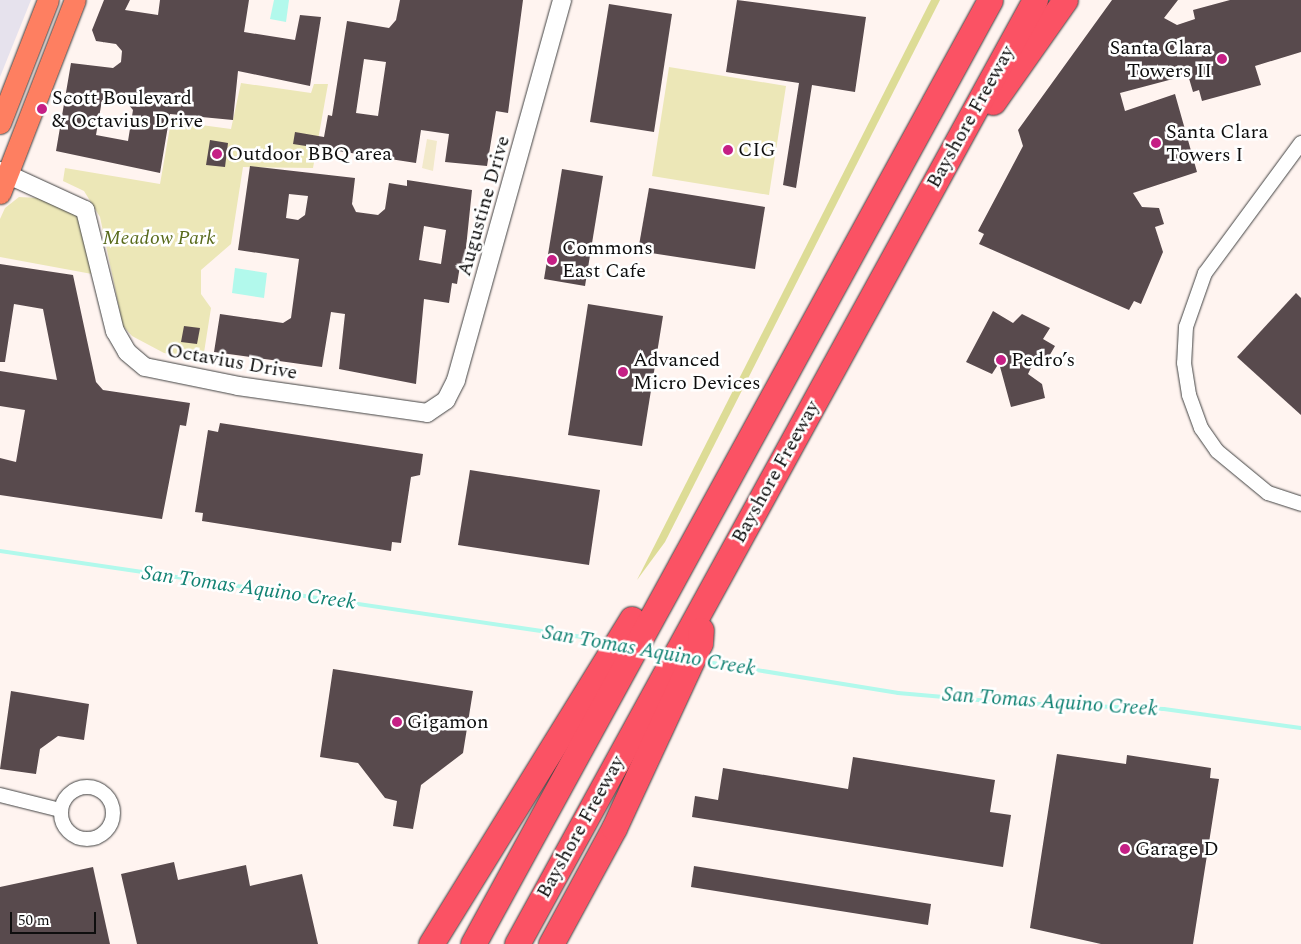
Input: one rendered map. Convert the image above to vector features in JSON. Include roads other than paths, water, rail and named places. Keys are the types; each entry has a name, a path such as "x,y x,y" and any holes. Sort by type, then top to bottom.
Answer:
{"highway":[{"path":"934,102 948,46 971,0"},
{"name":"Bayshore Freeway","path":"473,944 612,670 636,627 707,514 990,0"},
{"name":"Bayshore Freeway","path":"516,944 668,688 702,607 1035,0"},
{"path":"961,134 1001,95 1065,0"},
{"path":"431,944 468,884 612,670"},
{"path":"561,944 614,828 668,688"},
{"path":"551,944 614,828"},
{"path":"436,944 468,884"}],"main road":[{"path":"0,123 48,0"},
{"path":"3,179 75,0"}],"street":[{"name":"Augustine Drive","path":"427,414 446,400 456,380 562,0"},
{"path":"1301,143 1205,273 1186,327 1184,363 1198,419 1217,451 1268,493 1301,504"},
{"name":"Octavius Drive","path":"3,179 85,210 115,331 128,352 145,367 201,380 427,414"},
{"path":"0,795 60,810"}],"water":[{"path":"274,0 289,0 286,22 270,19"},
{"path":"235,268 267,273 264,298 232,293"}],"waterway":[{"name":"San Tomas Aquino Creek","path":"0,551 609,641"},
{"name":"San Tomas Aquino Creek","path":"645,649 667,654"},
{"name":"San Tomas Aquino Creek","path":"701,661 898,693 1013,703 1164,709 1301,728"}],"place":[{"name":"Santa Clara Towers II","path":"1222,59"},
{"name":"Scott Boulevard & Octavius Drive","path":"42,109"},
{"name":"Santa Clara Towers I","path":"1156,143"},
{"name":"CIG","path":"728,150"},
{"name":"Outdoor BBQ area","path":"217,154"},
{"name":"Commons East Cafe","path":"552,260"},
{"name":"Pedro’s","path":"1001,360"},
{"name":"Advanced Micro Devices","path":"623,372"},
{"name":"Gigamon","path":"397,722"},
{"name":"Garage D","path":"1125,849"}],"park label":[{"name":"Meadow Park","path":"159,238"}]}
